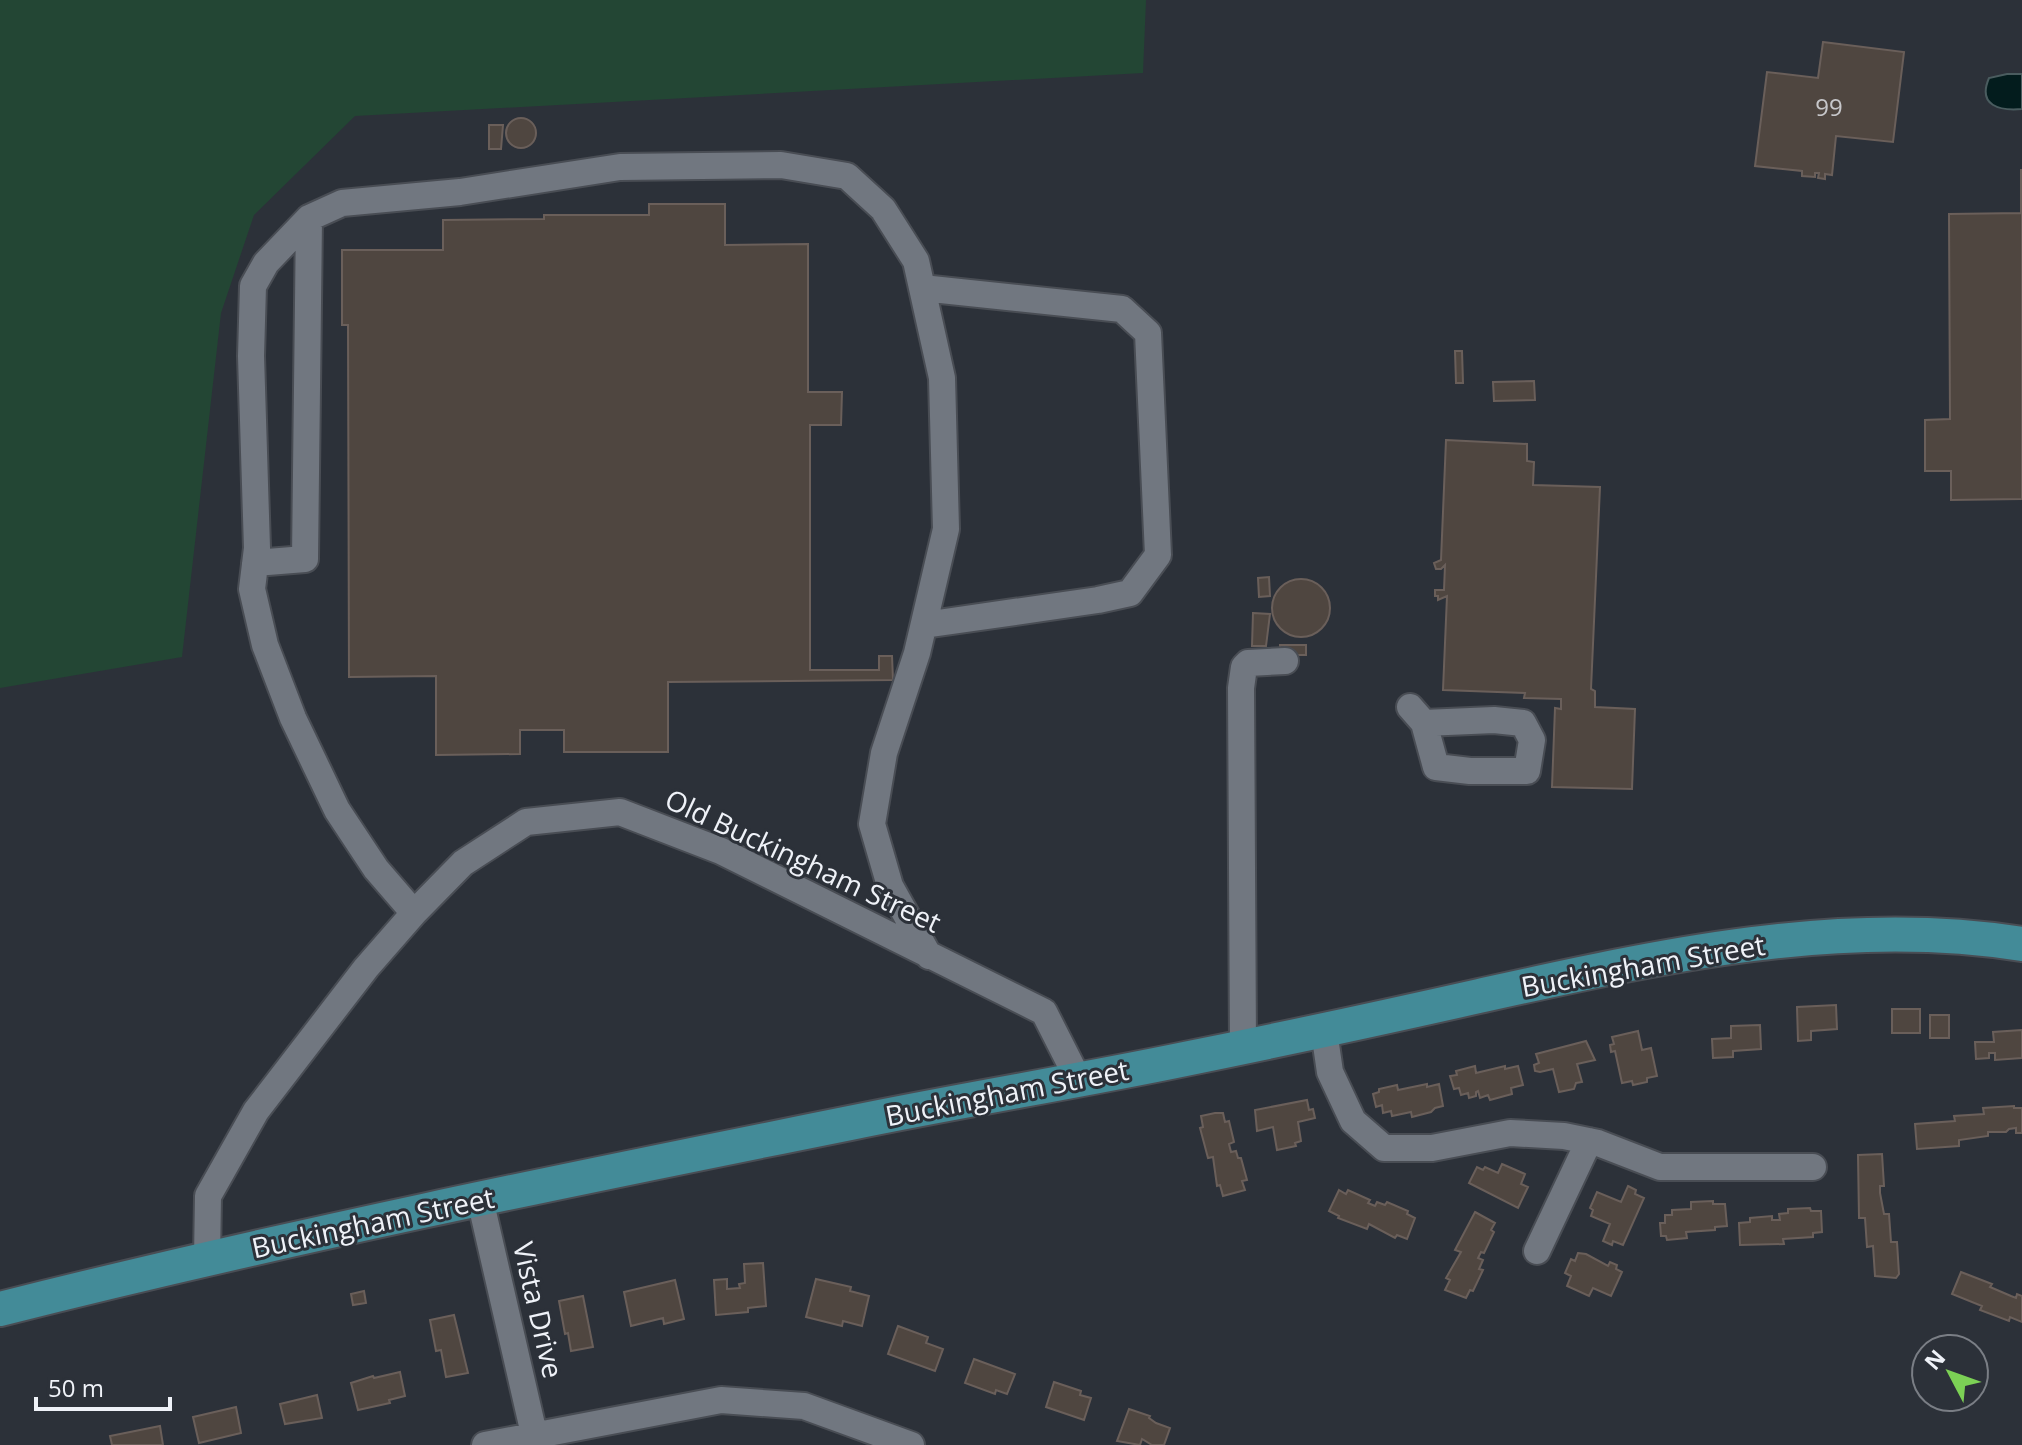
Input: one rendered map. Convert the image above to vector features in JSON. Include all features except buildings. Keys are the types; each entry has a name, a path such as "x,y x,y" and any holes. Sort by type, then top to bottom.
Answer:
{"main road":[{"name":"Buckingham Street","path":"0,1309 207,1259 480,1199 855,1122 1079,1081 1324,1031 1577,974 1709,949 1876,936 1972,936 2022,944"}],"street":[{"path":"414,913 376,869 337,810 293,718 265,645 252,589 257,548 251,356 253,286 266,263 309,218 342,203 460,192 620,167 781,165 847,176 883,209 916,261 942,378 946,529 917,653 884,753 872,824 890,886 929,956"},
{"path":"255,563 305,559 309,218"},
{"path":"922,288 1122,309 1148,333 1158,555 1130,593 924,625"},
{"path":"1243,1047 1241,688 1244,667 1248,663 1285,661"},
{"name":"Old Buckingham Street","path":"207,1259 208,1196 256,1111 366,968 414,913 463,863 526,822 620,812 721,851 1044,1012 1079,1081"},
{"path":"1324,1031 1330,1072 1353,1121 1384,1148 1432,1148 1510,1133 1564,1136 1589,1141 1660,1167 1813,1167"},
{"path":"1537,1251 1589,1141"},
{"name":"Vista Drive","path":"480,1199 534,1434"},
{"path":"485,1445 721,1400 804,1406 911,1445"}],"green space":[{"path":"0,0 1146,0 1143,73 355,116 254,215 221,313 182,657 0,688"}],"shaded area":[{"path":"2022,74 2022,109 2006,109 1988,101 1986,87 1989,78"}]}
